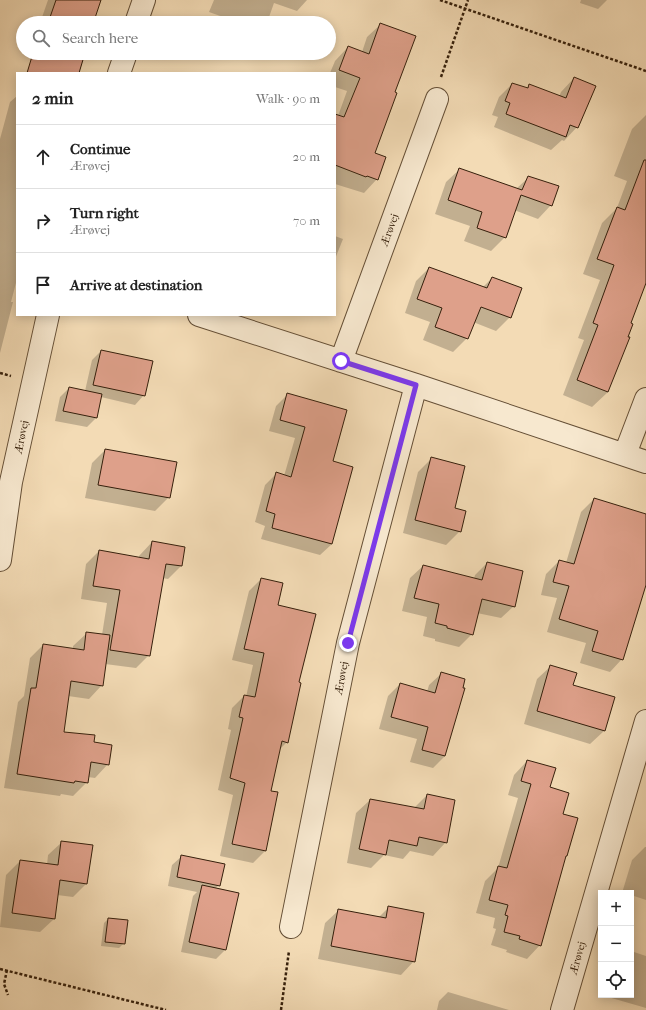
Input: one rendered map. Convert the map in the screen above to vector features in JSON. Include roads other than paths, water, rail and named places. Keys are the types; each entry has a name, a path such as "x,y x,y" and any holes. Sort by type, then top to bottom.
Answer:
{"street":[{"path":"138,16 144,0"},
{"path":"119,72 124,60"},
{"name":"Ærøvej","path":"341,361 437,99"},
{"name":"Ærøvej","path":"0,560 11,482 48,316"},
{"path":"202,316 416,385 646,462"},
{"name":"Ærøvej","path":"291,927 348,643 416,385"},
{"path":"625,454 646,398"},
{"name":"Ærøvej","path":"562,1010 646,721"}]}
